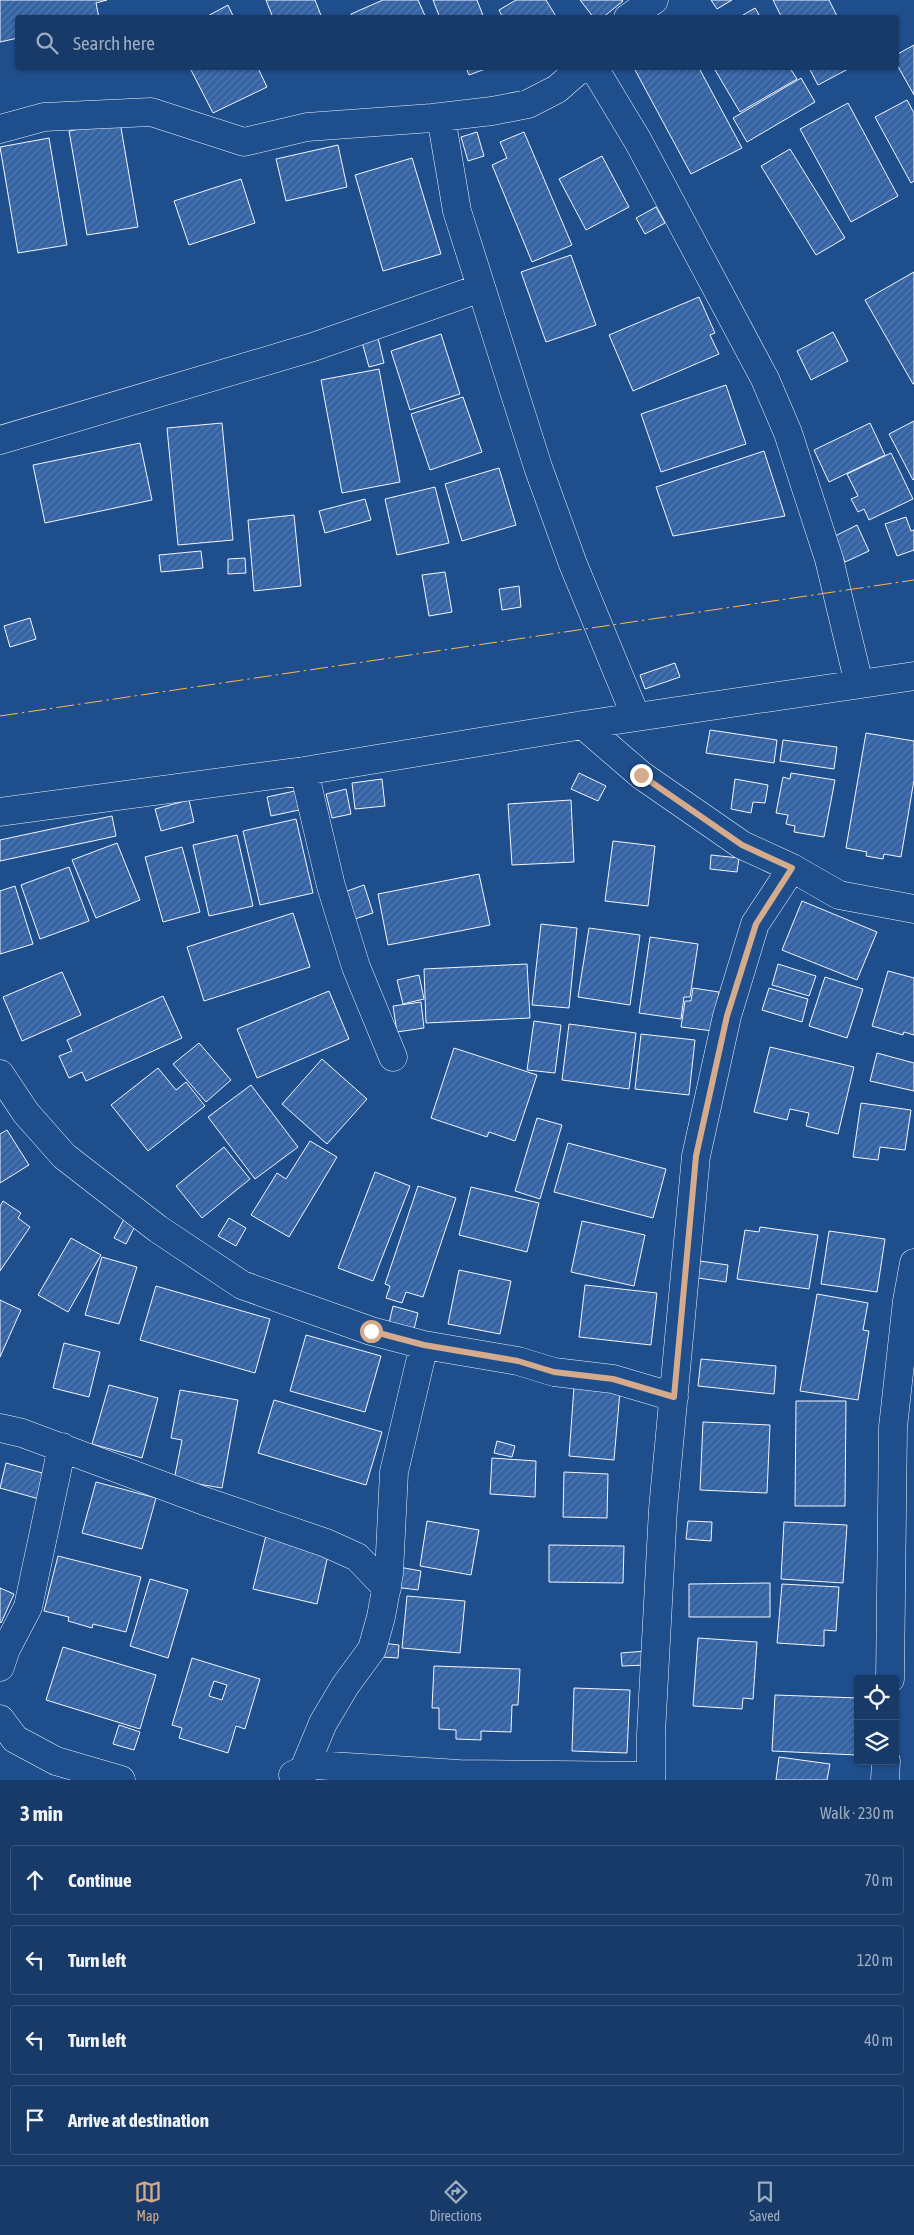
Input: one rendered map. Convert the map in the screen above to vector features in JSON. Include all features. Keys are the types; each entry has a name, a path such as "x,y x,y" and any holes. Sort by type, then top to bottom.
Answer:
{"street":[{"path":"632,15 654,0"},
{"path":"0,129 44,117 151,112 244,142 307,127 441,117 528,104 557,89 579,70"},
{"path":"595,70 638,141 769,388 788,433 829,559 859,684"},
{"path":"441,117 457,211 538,467 573,564 636,717"},
{"path":"0,440 313,347 481,288"},
{"path":"0,812 304,771 583,725 914,676"},
{"path":"583,725 641,775 742,845 792,868 839,895 914,909"},
{"path":"304,771 331,886 351,949 393,1057"},
{"path":"296,1774 314,1765 459,1774 651,1778 651,1734 662,1509 696,1156 727,1016 756,924 792,868"},
{"path":"0,1074 26,1113 64,1156 158,1229 242,1285 371,1331 424,1345 518,1361 554,1372 613,1379 674,1397"},
{"path":"890,1675 893,1427 907,1301 914,1263"},
{"path":"296,1774 344,1686 372,1649 387,1588 394,1472 424,1345"},
{"path":"0,1428 22,1433 62,1447 326,1543 357,1557 387,1588"},
{"path":"0,1667 6,1649 28,1607 62,1447"},
{"path":"0,1720 15,1739 56,1761 121,1780"},
{"path":"885,1780 886,1765"}],"building":[{"path":"0,0 107,0 96,3 98,15 15,15 15,39 0,42"},
{"path":"266,0 315,0 321,15 272,15"},
{"path":"383,0 418,0 425,15 351,15"},
{"path":"433,0 477,0 483,15 439,15"},
{"path":"516,0 546,0 555,15 502,15 499,10"},
{"path":"580,0 623,1 606,15 592,15"},
{"path":"711,0 732,0 717,9"},
{"path":"773,0 829,0 836,15 780,15"},
{"path":"228,5 233,15 210,15"},
{"path":"755,8 759,15 743,15"},
{"path":"914,45 914,95 899,68 899,53"},
{"path":"191,70 259,70 267,87 213,113"},
{"path":"467,70 483,70 469,75"},
{"path":"635,70 700,70 742,148 691,174"},
{"path":"715,70 791,70 797,79 740,112"},
{"path":"810,70 846,70 818,85"},
{"path":"801,78 815,102 747,142 733,118"},
{"path":"907,100 914,113 914,181 911,183 875,117"},
{"path":"848,103 898,196 851,222 800,129"},
{"path":"120,122 138,227 87,235 69,131"},
{"path":"477,132 484,156 468,161 461,137"},
{"path":"524,132 572,245 532,262 492,165 507,158 500,142"},
{"path":"49,138 67,245 18,253 0,147"},
{"path":"338,145 347,187 286,201 276,159"},
{"path":"790,149 845,238 816,255 761,166"},
{"path":"602,156 629,207 586,230 559,179"},
{"path":"412,158 441,254 383,271 355,175"},
{"path":"241,179 255,223 189,245 174,201"},
{"path":"656,207 665,223 645,234 636,218"},
{"path":"571,255 596,325 546,342 521,272"},
{"path":"914,272 914,384 913,384 865,300"},
{"path":"699,297 715,333 710,335 719,354 633,391 609,335"},
{"path":"833,332 848,361 811,380 797,351"},
{"path":"441,334 460,394 410,410 391,351"},
{"path":"378,338 384,363 369,367 362,342"},
{"path":"379,369 400,482 342,493 321,380"},
{"path":"726,385 746,444 661,472 641,414"},
{"path":"463,397 482,452 430,470 411,414"},
{"path":"914,421 914,479 913,480 889,434"},
{"path":"222,423 233,540 178,545 167,428"},
{"path":"870,423 885,455 829,482 814,450"},
{"path":"140,443 152,500 45,523 33,465"},
{"path":"764,451 785,516 673,536 656,487"},
{"path":"891,453 913,499 869,520 864,509 858,512 851,499 858,496 847,474"},
{"path":"499,468 516,525 462,541 445,484"},
{"path":"435,487 449,543 397,555 385,499"},
{"path":"365,499 371,520 325,533 319,511"},
{"path":"294,515 301,586 254,591 248,520"},
{"path":"906,517 911,531 914,530 914,550 897,556 885,524"},
{"path":"857,525 869,551 845,562 833,537"},
{"path":"201,551 203,568 161,572 159,555"},
{"path":"245,558 246,573 228,574 228,559"},
{"path":"445,572 452,612 429,616 422,575"},
{"path":"519,586 521,607 502,610 499,589"},
{"path":"30,618 36,639 10,647 4,626"},
{"path":"675,663 680,677 645,689 640,675"},
{"path":"710,730 777,740 774,763 706,753"},
{"path":"866,733 914,741 914,780 901,857 884,854 883,859 866,856 867,852 846,848"},
{"path":"783,740 837,747 834,769 780,761"},
{"path":"579,773 606,786 598,801 571,789"},
{"path":"791,773 835,780 824,837 794,832 795,826 786,824 788,815 776,813 783,777 790,779"},
{"path":"382,779 385,806 355,809 352,783"},
{"path":"735,779 768,785 765,803 753,802 751,813 731,809"},
{"path":"346,789 351,814 332,818 326,794"},
{"path":"295,791 299,810 271,816 267,797"},
{"path":"189,800 194,822 161,831 155,809"},
{"path":"571,800 574,862 512,865 508,804"},
{"path":"112,816 116,836 0,861 0,840"},
{"path":"296,819 313,893 260,905 243,831"},
{"path":"237,835 253,906 209,916 193,845"},
{"path":"613,841 655,846 648,906 605,901"},
{"path":"117,843 140,900 96,918 72,860"},
{"path":"182,847 200,912 163,922 145,857"},
{"path":"711,855 739,858 737,872 710,869"},
{"path":"69,867 89,921 40,939 21,885"},
{"path":"479,874 490,925 388,945 378,894"},
{"path":"364,885 373,913 355,919 347,891"},
{"path":"15,886 33,944 0,954 0,891"},
{"path":"802,901 877,932 857,980 782,950"},
{"path":"293,913 310,967 204,1001 187,947"},
{"path":"541,924 577,928 569,1008 532,1005"},
{"path":"589,928 640,935 630,1005 578,997"},
{"path":"650,937 698,944 690,997 684,997 681,1019 639,1013"},
{"path":"527,964 530,1018 426,1023 424,969"},
{"path":"778,964 816,976 809,996 772,985"},
{"path":"888,971 914,978 914,1035 904,1032 903,1035 872,1026"},
{"path":"62,972 81,1015 22,1041 3,997"},
{"path":"419,975 424,999 403,1004 397,980"},
{"path":"825,977 863,989 847,1038 809,1026"},
{"path":"693,988 719,992 713,1031 681,1027 685,1001 691,1001"},
{"path":"769,988 808,999 802,1022 762,1010"},
{"path":"329,991 349,1039 257,1078 237,1029"},
{"path":"163,996 182,1038 86,1081 82,1072 69,1078 59,1056 72,1051 67,1040"},
{"path":"421,1002 424,1028 397,1032 393,1006"},
{"path":"534,1021 561,1025 555,1073 527,1070"},
{"path":"569,1024 636,1033 629,1089 562,1080"},
{"path":"641,1034 695,1040 689,1095 635,1089"},
{"path":"199,1043 231,1080 206,1102 173,1064"},
{"path":"770,1047 854,1067 838,1134 806,1126 809,1113 790,1109 787,1120 754,1112"},
{"path":"454,1048 537,1075 515,1141 489,1132 487,1137 431,1118"},
{"path":"877,1053 914,1063 914,1091 870,1081"},
{"path":"322,1059 367,1099 327,1144 282,1104"},
{"path":"158,1068 176,1090 186,1082 205,1106 148,1151 111,1105"},
{"path":"251,1085 298,1147 255,1179 208,1117"},
{"path":"861,1103 911,1110 905,1150 880,1147 878,1160 853,1157"},
{"path":"537,1118 562,1125 540,1199 515,1191"},
{"path":"7,1130 29,1165 0,1183 0,1134"},
{"path":"310,1141 337,1157 289,1237 251,1215 277,1173 286,1179"},
{"path":"568,1143 666,1169 653,1218 554,1192"},
{"path":"224,1147 250,1179 202,1218 176,1186"},
{"path":"375,1172 410,1186 373,1281 338,1268"},
{"path":"418,1186 456,1198 423,1297 406,1292 402,1303 386,1298 390,1286 385,1284"},
{"path":"471,1187 539,1203 527,1252 459,1235"},
{"path":"3,1201 21,1213 18,1218 30,1227 0,1271 0,1206"},
{"path":"229,1218 246,1228 236,1246 218,1236"},
{"path":"124,1219 136,1224 126,1244 114,1238"},
{"path":"582,1221 645,1235 634,1286 571,1272"},
{"path":"760,1227 818,1235 809,1289 737,1279 745,1230 759,1232"},
{"path":"829,1231 885,1239 877,1292 821,1284"},
{"path":"71,1238 101,1255 68,1312 38,1295"},
{"path":"102,1257 137,1267 119,1324 85,1315"},
{"path":"700,1261 728,1265 726,1282 698,1278"},
{"path":"459,1270 511,1281 500,1334 448,1324"},
{"path":"585,1285 657,1293 651,1345 579,1337"},
{"path":"156,1286 270,1319 255,1373 140,1340"},
{"path":"817,1294 868,1303 863,1330 869,1331 858,1400 800,1391"},
{"path":"0,1300 21,1310 0,1357"},
{"path":"393,1306 418,1313 414,1329 389,1323"},
{"path":"306,1335 381,1356 365,1412 290,1391"},
{"path":"64,1343 100,1352 89,1397 53,1388"},
{"path":"701,1359 776,1366 774,1394 698,1386"},
{"path":"109,1385 158,1398 142,1458 92,1444"},
{"path":"574,1387 620,1391 614,1460 569,1456"},
{"path":"180,1390 238,1400 222,1488 174,1480 182,1440 171,1438"},
{"path":"274,1400 382,1432 366,1485 258,1453"},
{"path":"796,1401 846,1401 845,1506 795,1506"},
{"path":"703,1422 770,1425 767,1493 700,1490"},
{"path":"497,1441 515,1446 512,1457 494,1453"},
{"path":"492,1458 536,1461 535,1497 490,1494"},
{"path":"6,1463 46,1474 39,1499 0,1488"},
{"path":"564,1472 608,1474 607,1518 563,1517"},
{"path":"96,1482 156,1498 142,1549 82,1533"},
{"path":"427,1521 479,1530 471,1575 420,1566"},
{"path":"688,1521 712,1522 711,1541 686,1539"},
{"path":"784,1522 847,1525 843,1583 781,1579"},
{"path":"267,1531 330,1546 317,1604 253,1589"},
{"path":"549,1545 624,1546 623,1583 549,1582"},
{"path":"58,1556 141,1577 126,1632 93,1624 92,1628 68,1621 69,1617 44,1611"},
{"path":"399,1567 421,1571 418,1590 395,1587"},
{"path":"150,1579 188,1590 168,1658 130,1646"},
{"path":"770,1583 770,1617 689,1617 689,1584"},
{"path":"782,1584 839,1587 836,1631 824,1630 824,1646 777,1643"},
{"path":"0,1588 14,1594 1,1623 0,1622"},
{"path":"407,1596 465,1601 460,1653 402,1648"},
{"path":"698,1638 757,1642 753,1699 743,1698 742,1709 693,1706"},
{"path":"382,1643 399,1645 398,1658 381,1657"},
{"path":"63,1647 156,1675 140,1729 46,1700"},
{"path":"646,1651 647,1665 622,1666 621,1653"},
{"path":"192,1658 260,1679 245,1729 236,1726 228,1753 179,1738 182,1728 172,1725","holes":["214,1681 227,1685 222,1700 209,1696"]},
{"path":"434,1666 520,1669 518,1705 512,1705 511,1732 481,1731 481,1740 456,1739 456,1730 439,1729 439,1708 432,1708"},
{"path":"574,1688 630,1690 627,1753 572,1751"},
{"path":"775,1695 854,1698 854,1755 772,1751"},
{"path":"119,1725 140,1732 134,1750 113,1744"},
{"path":"779,1757 830,1764 827,1780 776,1780"}],"power":[{"path":"0,716 914,580"}],"route":[{"path":"371,1331 424,1345 518,1361 554,1372 613,1379 674,1397 696,1156 727,1016 756,924 792,868 742,845 641,775"}]}
